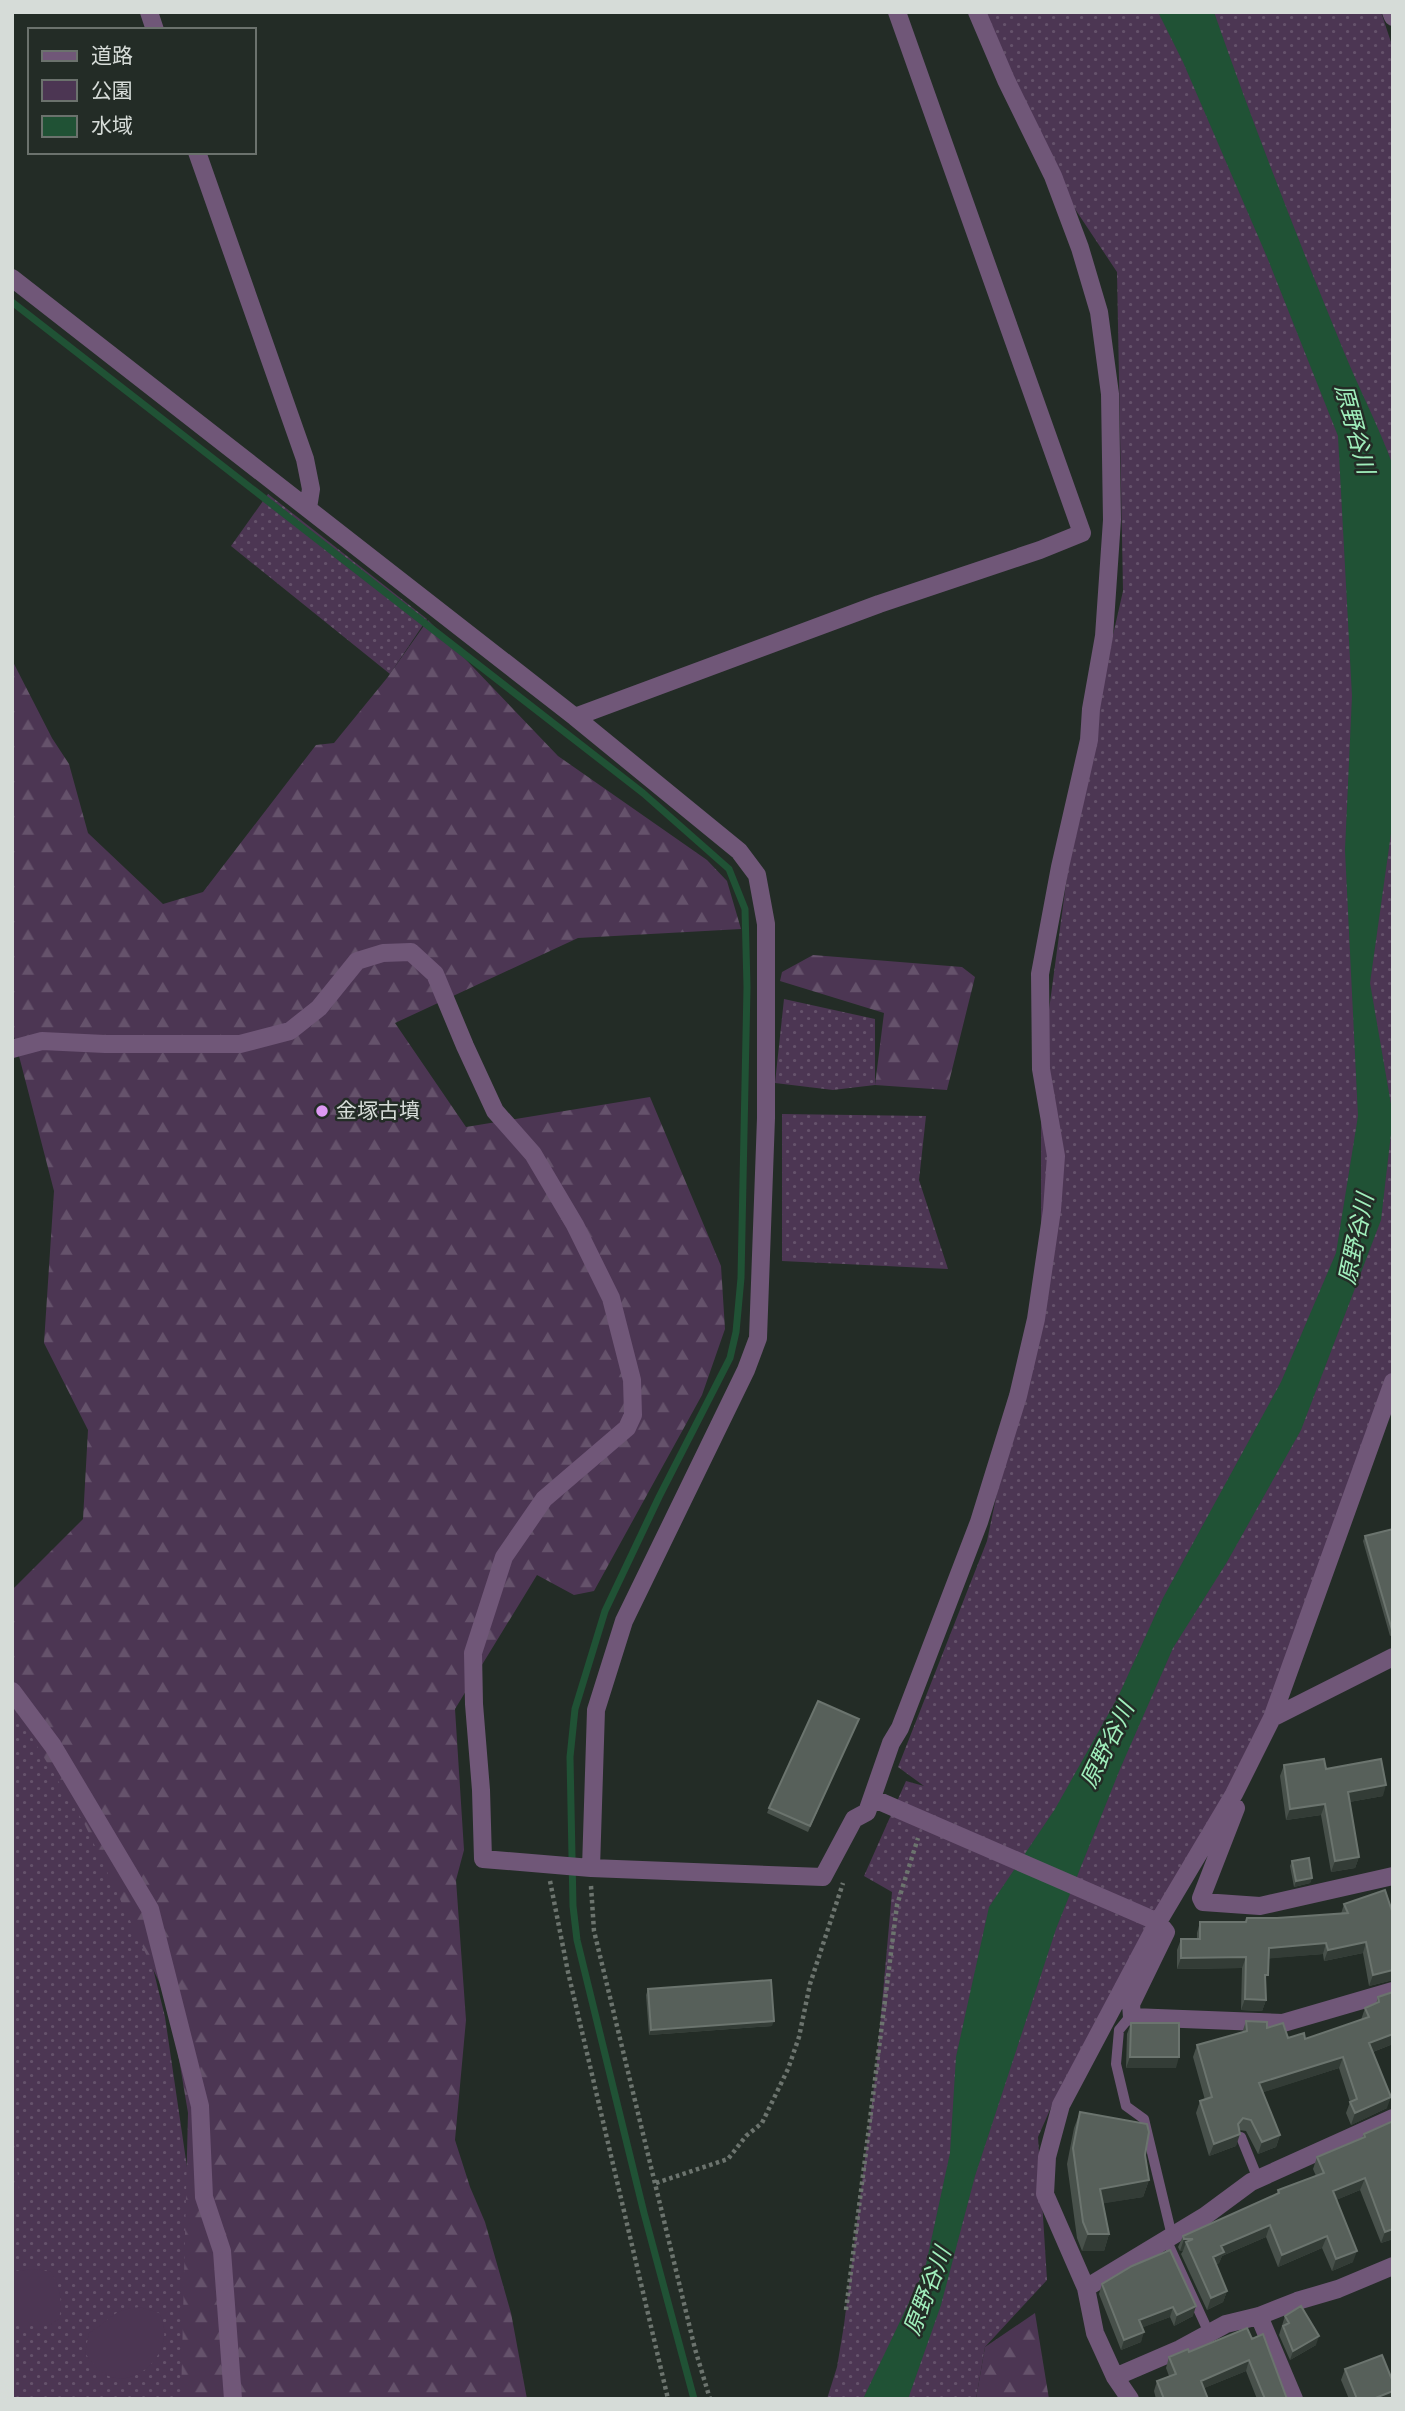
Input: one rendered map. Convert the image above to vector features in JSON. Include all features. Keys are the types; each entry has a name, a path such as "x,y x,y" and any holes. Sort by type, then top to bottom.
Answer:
{"street":[{"path":"575,717 880,604 1040,550 1082,533 897,12"},
{"path":"12,1049 42,1041 240,1044 290,1031 320,1008 357,961 383,953 411,952 435,974 495,1111 533,1154 575,1225 611,1298 632,1380 633,1415 627,1428 544,1499 504,1558 473,1653 483,1859 591,1868 823,1877 855,1819 867,1812 891,1743 900,1728 979,1522 1018,1396 1036,1319 1052,1210 1056,1156 1041,1069 1040,974 1060,867 1089,740 1091,709 1104,636 1112,520 1110,394 1099,312 1080,248 1053,176 1006,80 977,12"},
{"path":"1391,12 1393,17"},
{"path":"198,154 305,459 311,489 308,508"},
{"path":"12,278 575,717 739,851 757,875 766,924 766,1118 758,1338 746,1370 624,1621 596,1710 591,1868"},
{"path":"1130,2399 1115,2376 1095,2333 1087,2288 1045,2194 1046,2157 1061,2105 1158,1923 1234,1794 1272,1718 1393,1382"},
{"path":"1272,1718 1393,1657"},
{"path":"12,1691 53,1746 150,1909 200,2106 204,2197 222,2251 233,2399"},
{"path":"1234,1794 1237,1805 1201,1898 1203,1902 1260,1906 1393,1876"},
{"path":"873,1798 1158,1923 1166,1932 1131,2004 1132,2017 1283,2023 1393,1991"},
{"path":"1087,2288 1258,2179 1393,2118"},
{"path":"1115,2376 1180,2349 1226,2324 1259,2316 1338,2289 1393,2266"},
{"path":"1259,2316 1294,2399"}],"lane":[{"path":"1132,2014 1119,2030 1116,2064 1126,2106 1144,2119 1169,2238 1209,2333"},
{"path":"1241,2137 1258,2179"}],"path":[{"path":"846,2310 897,1905 927,1822"},
{"path":"547,1863 568,1972 668,2399"},
{"path":"591,1868 594,1931 695,2349 710,2399"},
{"path":"656,2183 728,2159 746,2136 762,2123 788,2069 799,2037 810,1984 846,1875"}],"green space":[{"path":"980,12 1381,12 1393,48 1393,1381 1272,1718 1053,2103 1038,2137 1047,2280 985,2347 976,2399 827,2399 837,2367 844,2325 876,2071 892,1892 864,1876 906,1781 924,1786 898,1767 987,1541 1041,1281 1041,1069 1080,780 1123,591 1117,272 1053,176"},
{"path":"268,494 427,619 390,674 231,546"},
{"path":"428,620 558,756 707,860 727,881 741,929 578,938 395,1023 466,1127 650,1097 721,1266 725,1329 702,1395 594,1591 574,1595 537,1575 455,1709 464,1850 456,1880 466,2020 455,2140 485,2222 511,2313 527,2399 181,2399 188,2113 170,2005 85,1825 12,1705 12,1590 83,1519 88,1430 44,1343 54,1191 12,1029 12,660 52,738 69,764 88,833 163,904 203,892 316,745 334,743 387,678"},
{"path":"813,955 962,967 975,977 947,1090 875,1085 884,1013 780,981 782,972"},
{"path":"784,999 875,1019 875,1085 833,1090 775,1083"},
{"path":"782,1114 926,1116 919,1180 948,1269 782,1261"},
{"path":"12,1633 133,1887 165,2017 193,2208 214,2399 12,2399"},
{"path":"12,2106 20,2202 12,2208"},
{"path":"36,2269 51,2272 54,2278 61,2301 59,2319 48,2326 12,2326 12,2275 15,2271"},
{"path":"140,2307 159,2313 164,2327 159,2354 140,2373 128,2378 115,2378 103,2373 85,2353 89,2333 117,2313"},
{"path":"1035,2313 1049,2399 976,2399 985,2347"}],"water":[{"name":"原野谷川","path":"1158,12 1214,12 1293,226 1393,466 1393,819 1370,983 1393,1116 1381,1220 1301,1430 1227,1562 1173,1648 1120,1769 1056,1929 975,2176 941,2305 908,2399 863,2399 925,2269 950,2153 956,2057 989,1907 1055,1809 1118,1697 1163,1598 1281,1382 1336,1253 1358,1116 1345,850 1352,696 1338,436 1267,257 1183,62"}],"building":[{"path":"1393,1529 1393,1630 1392,1630 1365,1536"},
{"path":"818,1701 859,1719 810,1826 769,1808"},
{"path":"1324,1759 1326,1769 1381,1759 1386,1785 1348,1792 1359,1857 1335,1861 1325,1804 1290,1809 1284,1765"},
{"path":"1309,1858 1312,1878 1296,1881 1292,1861"},
{"path":"1385,1890 1393,1910 1393,1970 1373,1975 1366,1942 1328,1950 1326,1943 1269,1948 1268,1975 1265,1975 1266,2000 1245,1999 1246,1957 1181,1958 1181,1939 1200,1939 1200,1922 1246,1922 1247,1918 1348,1913 1344,1904"},
{"path":"771,1980 774,2021 651,2030 648,1989"},
{"path":"1393,1992 1393,2034 1369,2043 1391,2097 1355,2113 1350,2102 1357,2099 1343,2057 1259,2083 1280,2135 1262,2142 1251,2120 1243,2118 1238,2124 1240,2134 1214,2144 1200,2101 1212,2097 1197,2045 1247,2031 1246,2021 1267,2022 1267,2028 1283,2023 1288,2038 1304,2033 1305,2039 1369,2017 1365,2008 1379,2002 1378,1997"},
{"path":"1131,2023 1179,2023 1179,2057 1130,2057"},
{"path":"1080,2112 1147,2124 1149,2132 1145,2155 1149,2180 1100,2189 1109,2234 1088,2234 1083,2222 1073,2148"},
{"path":"1393,2121 1393,2229 1385,2232 1365,2178 1333,2191 1357,2251 1336,2259 1327,2236 1282,2255 1270,2225 1221,2246 1224,2252 1213,2257 1227,2291 1211,2298 1186,2242 1193,2239 1184,2239 1183,2236 1279,2193 1278,2190 1324,2173 1317,2157 1365,2137 1364,2134"},
{"path":"1170,2250 1196,2306 1177,2315 1173,2307 1139,2320 1144,2332 1124,2340 1102,2284 1132,2266"},
{"path":"1301,2306 1319,2336 1293,2351 1283,2326 1289,2323 1285,2316"},
{"path":"1247,2328 1252,2339 1263,2334 1287,2399 1265,2399 1249,2360 1201,2381 1208,2399 1164,2399 1157,2381 1176,2374 1169,2357 1188,2349 1189,2352"},
{"path":"1382,2355 1393,2382 1393,2391 1373,2399 1357,2399 1345,2369"}],"waterway":[{"path":"12,302 643,793 729,869 745,909 747,987 741,1278 736,1332 730,1358 605,1611 575,1709 570,1757 573,1906 577,1940 644,2213 694,2399"}],"place":[{"name":"金塚古墳","path":"322,1111"}]}
